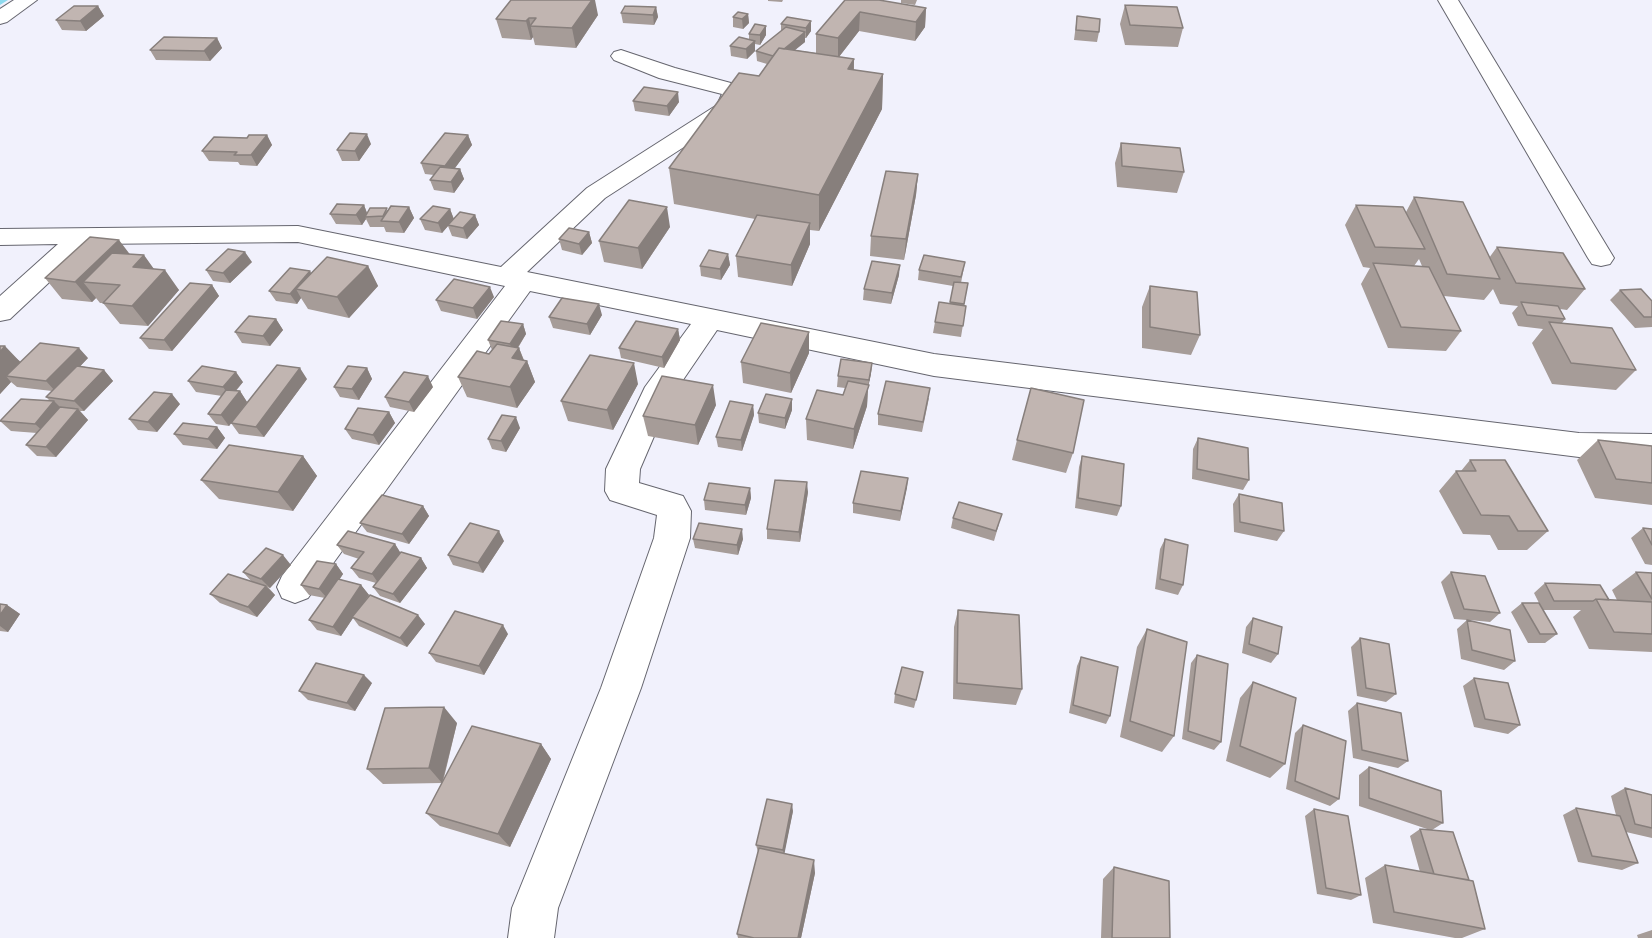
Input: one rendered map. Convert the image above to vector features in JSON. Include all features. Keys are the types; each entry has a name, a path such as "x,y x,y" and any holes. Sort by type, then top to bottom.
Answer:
{"street":[{"path":"0,18 27,0"},
{"path":"1448,0 1601,258"},
{"path":"295,587 515,278 596,193 727,109 734,91 667,73 621,56"},
{"path":"0,237 298,234 934,365 1579,445 1652,446"},
{"path":"0,312 83,236"},
{"path":"531,938 535,908 621,688 672,538 674,511 671,506 622,491 623,469 656,395 710,319"}],"building":[{"path":"511,0 592,0 572,28 530,26 536,18 529,18 526,21 496,19"},
{"path":"845,0 879,0 926,8 916,22 860,12 838,38 816,34"},
{"path":"1125,5 1177,7 1183,28 1130,25"},
{"path":"74,6 98,6 80,21 56,20"},
{"path":"625,6 656,7 653,15 621,13"},
{"path":"738,12 748,14 742,19 733,17"},
{"path":"1077,16 1100,19 1099,32 1076,30"},
{"path":"787,17 811,21 806,28 781,24"},
{"path":"755,24 766,26 760,35 749,34"},
{"path":"786,27 805,32 784,49 779,48 773,56 756,51"},
{"path":"164,37 217,38 204,51 150,50"},
{"path":"739,37 755,41 746,49 730,46"},
{"path":"779,48 854,59 848,69 883,74 819,195 669,168 739,73 759,76"},
{"path":"644,87 678,92 667,106 633,101"},
{"path":"350,133 367,134 355,151 337,150"},
{"path":"445,133 468,135 445,166 421,163"},
{"path":"249,135 267,135 251,155 234,155 237,152 202,151 214,137 247,138"},
{"path":"1121,143 1180,148 1184,172 1122,166"},
{"path":"440,167 460,169 451,182 430,180"},
{"path":"886,171 918,174 906,239 871,236"},
{"path":"1414,197 1463,202 1500,279 1447,274"},
{"path":"629,200 667,207 638,248 599,241"},
{"path":"337,204 364,205 356,215 330,214"},
{"path":"1356,205 1403,207 1425,249 1375,247"},
{"path":"391,206 409,207 399,222 381,221"},
{"path":"433,206 450,209 438,223 420,219"},
{"path":"370,208 387,208 383,216 365,217"},
{"path":"460,212 475,215 463,228 448,225"},
{"path":"757,215 810,223 791,265 736,256"},
{"path":"569,228 589,232 579,244 559,239"},
{"path":"90,237 119,240 75,282 45,278"},
{"path":"1497,247 1563,253 1585,289 1516,283"},
{"path":"228,249 245,252 223,273 206,270"},
{"path":"709,250 728,254 720,269 700,266"},
{"path":"112,253 144,255 133,267 165,270 132,306 103,303 120,285 83,282"},
{"path":"924,255 965,262 961,277 919,270"},
{"path":"327,257 368,266 337,297 296,289"},
{"path":"872,261 900,265 892,293 864,289"},
{"path":"1373,263 1429,267 1461,331 1401,327"},
{"path":"290,268 310,271 290,294 269,291"},
{"path":"454,279 490,287 473,308 436,300"},
{"path":"954,282 968,283 964,304 950,302"},
{"path":"190,283 212,285 164,340 140,338"},
{"path":"1150,286 1197,292 1200,335 1150,327"},
{"path":"1641,289 1652,301 1652,317 1644,317 1620,290"},
{"path":"562,298 599,304 587,324 549,317"},
{"path":"939,302 966,306 963,326 935,322"},
{"path":"1521,302 1558,306 1565,319 1527,315"},
{"path":"249,316 276,319 263,336 235,332"},
{"path":"501,321 523,324 510,344 488,340"},
{"path":"636,321 678,329 662,357 619,348"},
{"path":"1549,322 1612,328 1636,370 1571,363"},
{"path":"761,323 809,332 790,373 741,362"},
{"path":"40,343 79,348 46,381 6,376"},
{"path":"497,344 519,348 512,358 527,361 510,387 458,377 477,351 489,354"},
{"path":"590,355 634,363 607,410 561,401"},
{"path":"841,359 872,363 869,380 838,376"},
{"path":"277,365 300,368 256,427 231,423"},
{"path":"77,366 104,370 74,401 46,397"},
{"path":"202,366 236,372 223,387 188,381"},
{"path":"348,366 367,368 352,389 334,387"},
{"path":"404,372 428,376 409,402 385,397"},
{"path":"662,376 713,385 695,425 643,416"},
{"path":"848,381 869,385 854,429 806,419 817,390 843,395"},
{"path":"886,381 930,388 923,422 878,414"},
{"path":"1031,388 1084,400 1073,453 1017,440"},
{"path":"226,390 240,391 221,415 208,414"},
{"path":"154,392 172,394 148,422 129,419"},
{"path":"766,394 792,399 785,418 758,413"},
{"path":"21,399 54,401 35,424 0,421"},
{"path":"730,401 753,405 741,440 716,437"},
{"path":"60,407 78,409 46,447 26,445"},
{"path":"358,408 389,412 373,435 345,429"},
{"path":"502,415 516,417 501,441 488,439"},
{"path":"183,423 217,427 208,439 174,434"},
{"path":"1198,438 1248,448 1249,480 1197,469"},
{"path":"1598,440 1652,446 1652,483 1616,479"},
{"path":"229,445 303,456 278,492 201,480"},
{"path":"1082,456 1124,464 1121,506 1078,498"},
{"path":"1470,460 1505,460 1548,531 1518,531 1509,516 1481,515 1456,471 1476,471"},
{"path":"861,471 908,478 901,511 853,503"},
{"path":"775,480 807,482 799,532 767,529"},
{"path":"709,483 750,488 745,505 704,500"},
{"path":"1239,494 1282,503 1284,531 1240,522"},
{"path":"382,495 423,506 402,534 360,523"},
{"path":"959,502 1002,514 996,531 953,518"},
{"path":"470,523 499,531 478,563 448,555"},
{"path":"699,523 742,529 737,545 693,539"},
{"path":"1643,528 1652,529 1652,545"},
{"path":"348,531 395,544 372,574 351,568 364,552 337,545"},
{"path":"1165,539 1188,545 1183,585 1160,579"},
{"path":"266,548 283,555 261,579 243,572"},
{"path":"401,552 421,558 393,594 373,587"},
{"path":"317,561 336,564 319,589 301,585"},
{"path":"1451,572 1485,576 1500,613 1464,609"},
{"path":"1636,572 1652,573 1652,599"},
{"path":"228,574 266,586 248,607 210,594"},
{"path":"338,579 361,585 333,627 309,620"},
{"path":"1545,583 1600,585 1609,600 1554,601"},
{"path":"370,595 418,615 400,638 352,617"},
{"path":"1596,599 1652,602 1652,634 1614,632"},
{"path":"1522,603 1539,603 1557,634 1540,634"},
{"path":"0,604 7,605 0,615"},
{"path":"958,610 1019,615 1022,689 957,683"},
{"path":"455,611 503,625 479,666 429,653"},
{"path":"1253,618 1282,627 1278,654 1249,644"},
{"path":"1467,620 1510,630 1515,661 1472,650"},
{"path":"1147,629 1187,642 1174,736 1130,721"},
{"path":"1360,638 1389,644 1396,694 1366,688"},
{"path":"1197,655 1228,664 1221,742 1188,731"},
{"path":"1081,657 1118,667 1110,716 1073,705"},
{"path":"316,663 364,675 347,703 299,691"},
{"path":"902,667 923,672 916,700 895,694"},
{"path":"1474,678 1508,683 1520,725 1485,719"},
{"path":"1253,682 1296,698 1285,764 1240,746"},
{"path":"1357,703 1401,713 1408,761 1362,750"},
{"path":"444,707 429,768 367,769 385,708"},
{"path":"1303,725 1346,741 1339,799 1295,781"},
{"path":"472,726 541,744 498,834 426,813"},
{"path":"1369,767 1441,791 1443,823 1369,798"},
{"path":"1625,788 1652,795 1652,828 1635,824"},
{"path":"767,799 792,804 783,850 756,845"},
{"path":"1576,808 1620,816 1638,863 1592,856"},
{"path":"1314,809 1348,816 1361,895 1326,888"},
{"path":"1420,829 1453,832 1469,880 1434,874"},
{"path":"759,848 814,860 798,938 754,938 737,934"},
{"path":"1385,865 1473,881 1485,929 1394,912"},
{"path":"1114,867 1169,881 1170,938 1112,938"}],"waterway":[{"path":"0,3 5,0"}]}
